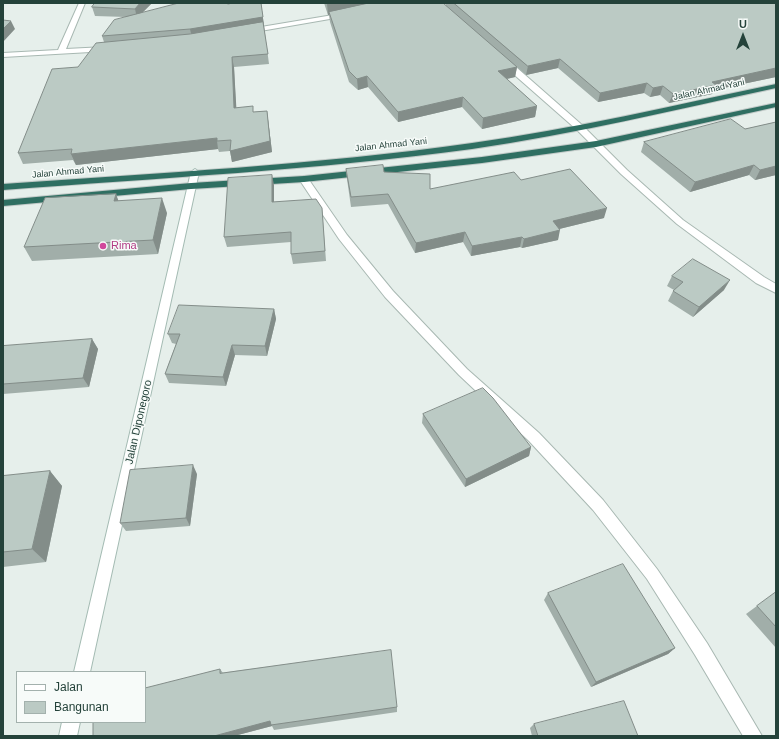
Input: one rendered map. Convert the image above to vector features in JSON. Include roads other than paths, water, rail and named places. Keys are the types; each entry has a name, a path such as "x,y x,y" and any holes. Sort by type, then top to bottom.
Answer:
{"highway":[{"name":"Jalan Ahmad Yani","path":"3,187 297,165 471,146 532,137 776,86"},
{"path":"3,203 191,186 304,179 482,160 596,144 776,105"}],"street":[{"path":"61,52 82,3"},
{"path":"245,32 349,14"},
{"path":"3,55 115,48"},
{"path":"496,55 579,127 624,172 680,222 760,280 776,289"},
{"name":"Jalan Diponegoro","path":"82,671 195,172"},
{"path":"304,179 343,236 389,294 463,372 534,437 598,505 652,574 701,649 753,736"},
{"path":"68,736 71,723"}],"place":[{"name":"Rima","path":"103,246"}]}
